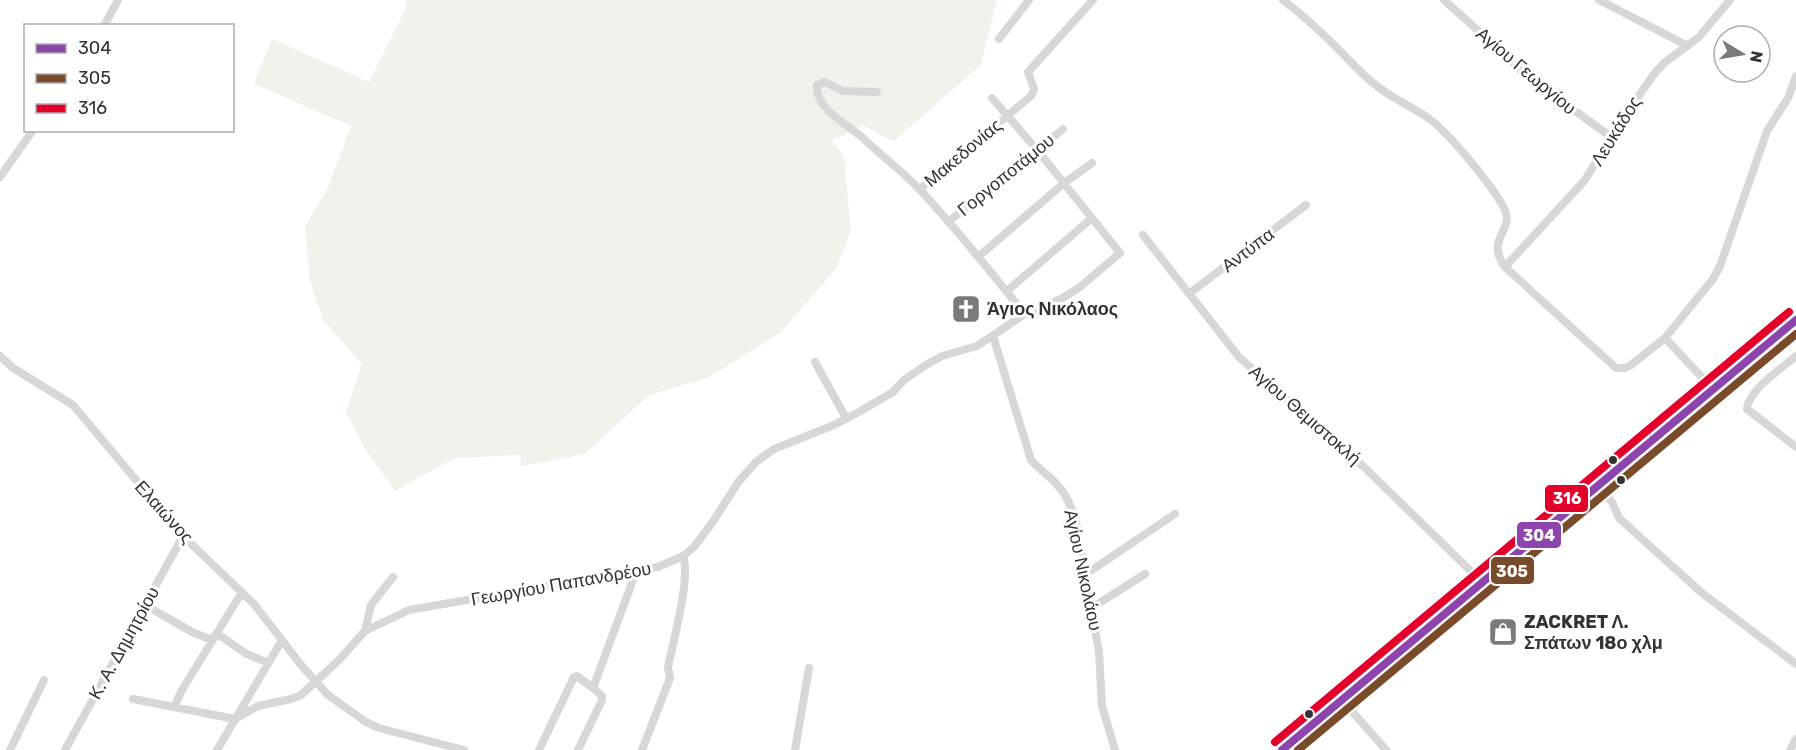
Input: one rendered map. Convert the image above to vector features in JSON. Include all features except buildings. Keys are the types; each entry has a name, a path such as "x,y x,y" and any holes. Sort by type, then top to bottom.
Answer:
{"main road":[{"path":"1281,750 1796,320"}],"street":[{"path":"105,24 118,0"},
{"path":"999,39 1029,0"},
{"name":"Μακεδονίας","path":"920,189 1031,96 1034,89 1028,72 1094,0"},
{"path":"1283,0 1309,20 1380,89 1431,120 1466,158 1485,181 1506,213 1507,222 1496,249 1505,267 1616,368 1625,368 1665,338 1713,279 1720,266 1767,131 1788,98 1796,76"},
{"name":"Αγίου Γεωργίου","path":"1444,0 1522,72 1611,137"},
{"path":"1599,0 1688,46"},
{"name":"Λευκάδος","path":"1505,267 1585,180 1654,74 1664,63 1699,37 1730,0"},
{"path":"877,92 843,91 825,82 817,85 816,90 824,106 920,189 1025,314"},
{"path":"992,98 1092,218 1007,291"},
{"name":"Γοργοποτάμου","path":"948,222 1063,129"},
{"path":"0,177 32,132"},
{"path":"978,257 1063,184 1092,163"},
{"name":"Αντύπα","path":"1190,294 1306,205"},
{"name":"Γεωργίου Παπανδρέου","path":"235,719 258,706 301,695 365,631 410,610 636,572 658,567 683,556 694,547 712,523 739,481 756,462 774,449 846,418 893,392 904,380 942,356 977,346 1025,314 1043,308 1080,287 1120,253 1092,218"},
{"name":"Αγίου Θεμιστοκλή","path":"1143,236 1239,357 1364,467 1482,582"},
{"name":"Αγίου Νικολάου","path":"993,336 1031,460 1060,487 1070,503 1076,522 1093,607 1099,652 1102,706 1115,750"},
{"path":"1665,338 1713,389"},
{"name":"Ελαιώνος","path":"0,356 13,368 74,405 183,536 254,604 328,695 366,723 409,737 464,750"},
{"path":"1796,356 1761,386 1748,401 1747,409 1796,447"},
{"path":"815,362 846,418"},
{"path":"1598,485 1611,502 1619,518 1641,538 1702,593 1796,664"},
{"path":"1086,574 1175,514"},
{"name":"Κ. Α. Δημητρίου","path":"65,750 183,536"},
{"path":"642,750 670,678 668,667 686,564 683,556"},
{"path":"593,688 636,572"},
{"path":"1093,607 1145,574"},
{"path":"365,631 371,605 393,577"},
{"path":"174,707 213,637 242,592"},
{"path":"145,605 192,632 222,637 245,653 268,663"},
{"path":"217,750 282,640"},
{"path":"795,750 809,668"},
{"path":"539,750 574,677 577,676 602,696 578,750"},
{"path":"10,750 44,680"},
{"path":"133,699 235,719"},
{"path":"1342,700 1386,750"},
{"path":"1790,750 1796,739"}],"shaded area":[{"path":"407,0 997,0 981,65 893,142 863,125 832,141 844,157 851,230 836,269 780,333 708,378 649,395 585,454 521,466 520,455 455,458 395,491 363,446 346,412 362,364 324,321 310,282 305,226 327,190 351,126 254,84 272,39 369,82 406,8"}],"transit line":[{"name":"316","path":"1275,742 1789,312"},
{"name":"304","path":"1282,750 1796,320"},
{"name":"305","path":"1298,750 1796,334"}],"place":[{"name":"Άγιος Νικόλαος","path":"966,309"},
{"name":"ZACKRET Λ. Σπάτων 18ο χλμ","path":"1503,632"}]}
